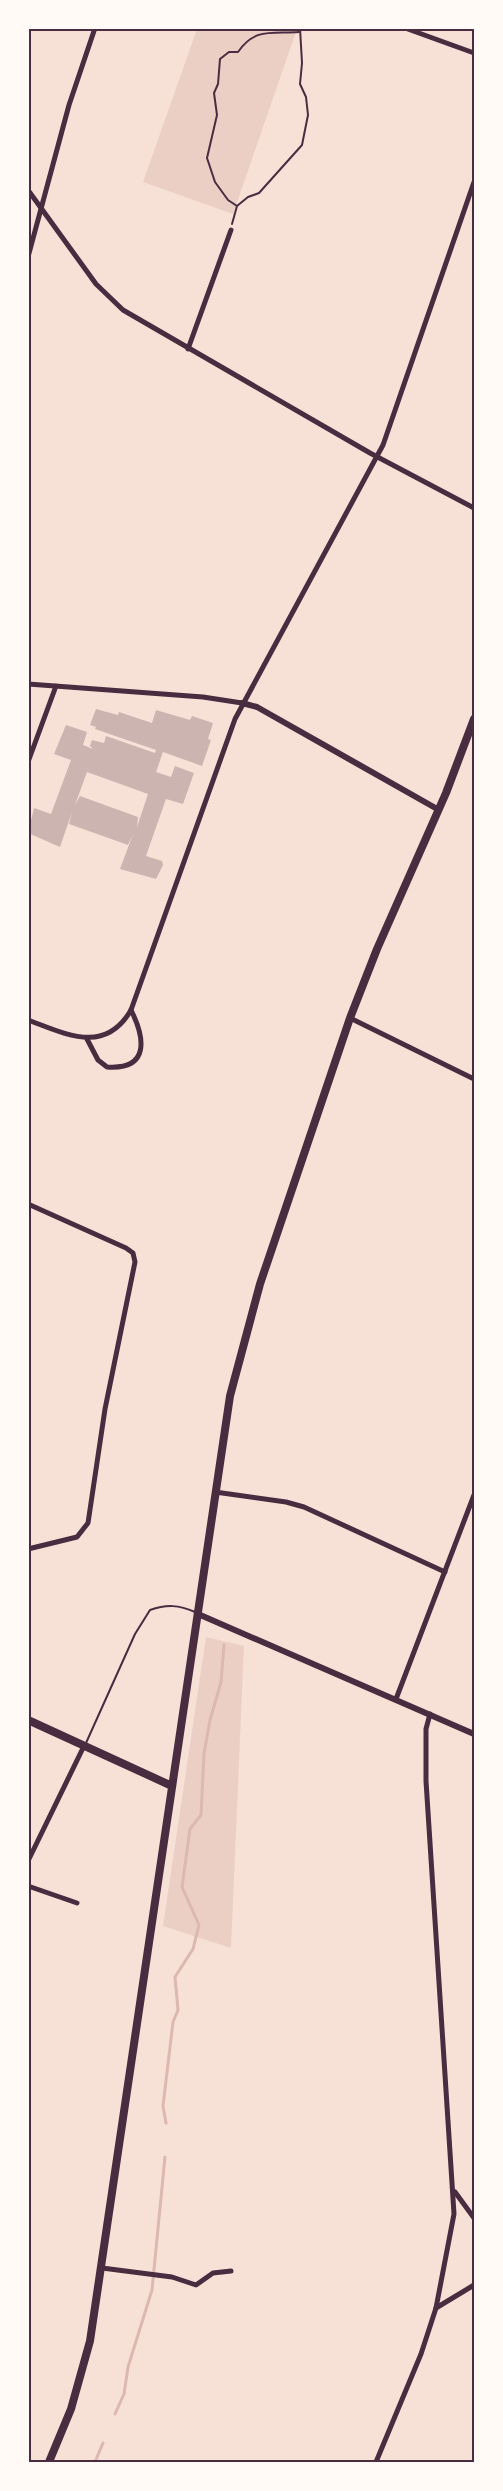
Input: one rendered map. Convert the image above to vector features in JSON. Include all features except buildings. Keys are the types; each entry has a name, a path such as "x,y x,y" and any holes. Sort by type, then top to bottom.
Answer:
{"main road":[{"path":"50,2463 82,2376 102,2268 215,1492 230,1396 247,1325 350,1018 377,949 439,810 474,719"},
{"path":"28,1720 172,1786"}],"street":[{"path":"28,257 69,105 95,28"},
{"path":"405,28 474,52"},
{"path":"28,1020 87,1038 108,1033 117,1028 131,1010 242,703 378,456 398,406 474,182"},
{"path":"28,190 103,293 123,310 188,349 474,508"},
{"path":"188,349 231,230"},
{"path":"28,684 203,697 257,707 439,810"},
{"path":"28,762 56,686"},
{"path":"87,1038 98,1060 107,1067 126,1066 139,1054 142,1047 140,1028 131,1010"},
{"path":"350,1018 474,1079"},
{"path":"28,1204 133,1252 134,1275 105,1409 88,1523 77,1537 28,1549"},
{"path":"215,1492 286,1502 304,1507 445,1572"},
{"path":"396,1699 474,1495"},
{"path":"198,1614 474,1734"},
{"path":"376,2463 421,2354 436,2308 451,2239 455,2192 426,1781 426,1729 430,1714"},
{"path":"28,1861 84,1746"},
{"path":"28,1886 77,1903"},
{"path":"455,2192 474,2218"},
{"path":"102,2268 160,2275 196,2285 213,2273 231,2271"},
{"path":"436,2308 474,2285"}],"lane":[{"path":"84,1746 135,1634 150,1610 170,1605 182,1606 198,1614"}],"path":[{"path":"231,230 237,206 248,197 258,193 302,145 308,115 306,97 300,84 302,63 299,30 267,32 246,40 238,52 229,52 220,59 218,84 214,93 217,115 207,158 215,182 228,200 237,206"}],"shaded area":[{"path":"197,29 297,29 233,214 143,182"},
{"path":"206,1637 244,1646 231,1948 163,1926"}],"waterway":[{"path":"166,2123 163,2106 173,2022 178,2010 175,1977 193,1949 199,1925 182,1887 190,1829 201,1815 204,1754 210,1720 221,1682 224,1645"},
{"path":"115,2414 124,2394 128,2367 152,2290 165,2157"},
{"path":"95,2462 103,2443"}]}
